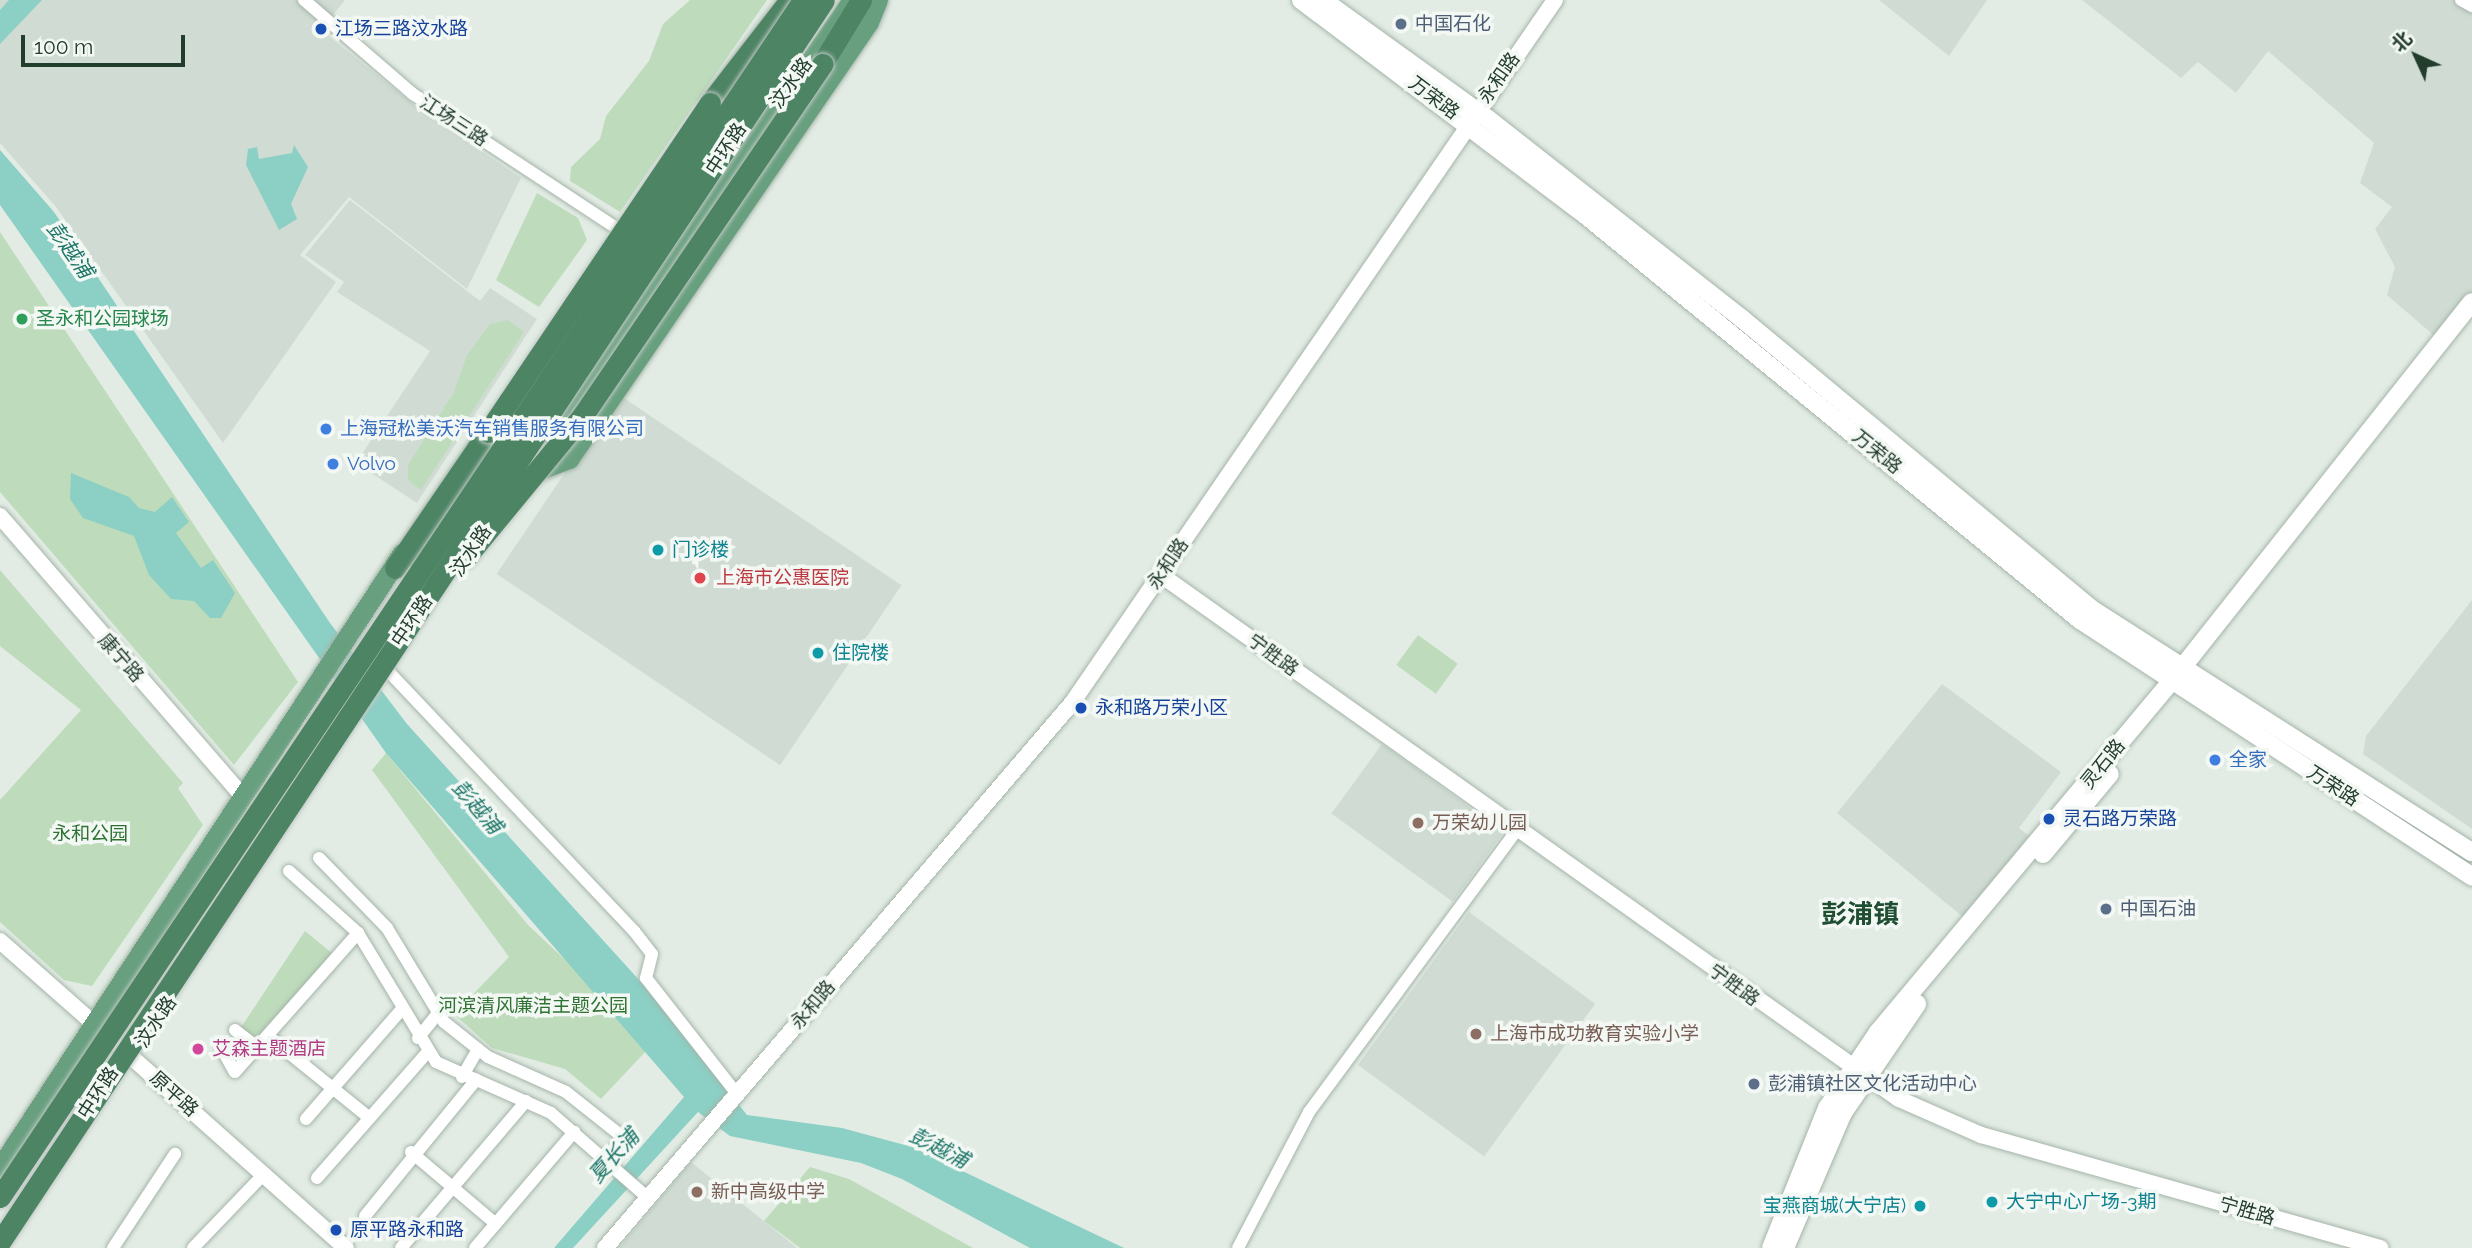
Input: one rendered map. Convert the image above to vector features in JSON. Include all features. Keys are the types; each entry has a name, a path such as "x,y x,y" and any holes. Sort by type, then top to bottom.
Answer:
{"highway":[{"path":"395,568 494,433 710,103 790,0"},
{"name":"中环路","path":"0,1198 803,0"},
{"name":"中环路","path":"0,1242 431,601 824,0"},
{"path":"431,601 509,511 583,415 822,64 861,0"}],"main road":[{"path":"492,476 494,433 796,0"},
{"path":"382,666 492,476 810,0"},
{"path":"337,726 382,666 443,564 831,0"},
{"name":"汶水路","path":"7,1248 122,1048 220,897 337,726 521,478 760,127 852,0"},
{"path":"521,478 569,459 807,112 878,0"},
{"name":"万荣路","path":"1300,0 1472,117"},
{"name":"万荣路","path":"1322,0 1472,117 1741,318 2079,600 2180,679 2472,877"},
{"path":"760,127 807,112"},
{"path":"0,1167 92,1023 395,568 417,520 615,227 641,219"},
{"name":"灵石路","path":"2180,679 2472,302"},
{"name":"灵石路","path":"1771,1248 1827,1108 2180,679 2472,315"},
{"path":"431,601 443,564"},
{"name":"万荣路","path":"2180,679 2472,852"},
{"name":"汶水路","path":"0,1210 260,866 337,726"},
{"name":"汶水路","path":"0,1229 337,726"},
{"path":"220,897 260,866"},
{"name":"灵石路","path":"1785,1248 1858,1073"}],"street":[{"name":"江场三路","path":"304,0 413,94 615,227"},
{"name":"永和路","path":"643,1193 699,1139 1072,702 1555,0"},
{"path":"2461,0 2472,6"},
{"name":"康宁路","path":"0,516 244,798"},
{"name":"宁胜路","path":"1161,575 1858,1073 1981,1135 2380,1248"},
{"path":"382,666 634,931 652,954 646,978 737,1094"},
{"path":"1238,1248 1277,1163 1310,1112 1517,830"},
{"path":"319,858 366,901 438,1013 478,1049 566,1092 624,1138 605,1159"},
{"path":"289,871 358,933 427,1053 462,1077 476,1080 526,1101 574,1132 643,1193 605,1248"},
{"path":"222,1049 235,1072 358,933"},
{"name":"原平路","path":"0,941 346,1248"},
{"path":"306,1119 403,1008"},
{"path":"418,1038 438,1013"},
{"path":"235,1030 257,1047"},
{"path":"268,1035 367,1116"},
{"path":"462,1077 478,1049"},
{"path":"317,1178 367,1116 427,1053"},
{"path":"365,1216 411,1152 476,1080"},
{"path":"401,1248 526,1101"},
{"path":"475,1248 574,1132"},
{"path":"411,1152 496,1224"},
{"path":"113,1248 175,1154"},
{"path":"193,1248 264,1174"}],"shaded area":[{"path":"0,0 345,0 321,30 419,109 521,178 467,289 349,197 300,255 336,282 223,443 56,207 0,143"},
{"path":"1879,0 1987,0 1949,56"},
{"path":"2082,0 2472,0 2472,296 2438,339 2387,295 2395,267 2375,229 2392,207 2360,183 2374,143 2268,51 2236,93 2198,62 2181,78"},
{"path":"350,200 480,301 490,288 537,319 417,503 356,463 430,351 337,292 344,282 305,255"},
{"name":"上海市公惠医院","path":"618,394 902,585 780,765 497,574"},
{"path":"2472,600 2472,829 2363,754 2366,736"},
{"path":"1942,684 2061,772 2019,828 2029,836 1963,917 1837,813"},
{"name":"万荣幼儿园","path":"1382,744 1503,832 1453,902 1331,814"},
{"name":"上海市成功教育实验小学","path":"1469,912 1595,1004 1484,1157 1358,1065"},
{"name":"新中高级中学","path":"691,1162 797,1248 619,1248"}],"green space":[{"path":"690,0 767,0 620,212 570,181 571,167 600,139 606,116 649,61 663,24"},
{"path":"537,193 578,218 587,240 539,307 496,280"},
{"path":"0,232 298,682 234,765 0,492"},
{"path":"508,320 524,332 421,490 408,480 408,465 454,392 467,355 490,324"},
{"name":"永和公园","path":"0,570 183,783 178,788 203,825 92,986 64,980 0,922 0,800 81,710 0,646"},
{"path":"1418,635 1458,664 1436,694 1396,665"},
{"name":"河滨清风廉洁主题公园","path":"386,753 528,925 606,998 647,1050 601,1099 565,1069 492,1048 454,1014 509,957 372,770"},
{"path":"305,931 334,955 244,1056 230,1044"},
{"path":"810,1167 849,1179 973,1248 800,1248 764,1221"}],"water":[{"path":"9,0 42,0 0,44 0,10"},
{"path":"294,145 308,167 291,204 297,219 279,230 246,165 248,149 257,147 259,159 292,153"},
{"name":"彭越浦","path":"0,150 54,212 330,623 407,724 640,981 747,1115 842,1128 912,1147 1124,1248 1030,1248 902,1179 861,1163 730,1136 698,1112 573,1248 554,1248 684,1097 386,753 0,205"},
{"path":"71,473 129,497 139,508 155,512 172,497 189,522 176,533 201,568 213,560 235,593 221,618 210,618 194,601 171,599 149,575 134,536 83,518 70,499"}],"place":[{"name":"中国石化","path":"1401,24"},
{"name":"江场三路汶水路","path":"321,29"},
{"name":"圣永和公园球场","path":"22,319"},
{"name":"上海冠松美沃汽车销售服务有限公司","path":"326,429"},
{"name":"Volvo","path":"333,464"},
{"name":"门诊楼","path":"658,550"},
{"name":"上海市公惠医院","path":"700,578"},
{"name":"住院楼","path":"818,653"},
{"name":"永和路万荣小区","path":"1081,708"},
{"name":"全家","path":"2215,760"},
{"name":"灵石路万荣路","path":"2049,819"},
{"name":"万荣幼儿园","path":"1418,823"},
{"name":"中国石油","path":"2106,909"},
{"name":"上海市成功教育实验小学","path":"1476,1034"},
{"name":"艾森主题酒店","path":"198,1049"},
{"name":"彭浦镇社区文化活动中心","path":"1754,1084"},
{"name":"新中高级中学","path":"697,1192"},
{"name":"大宁中心广场-3期","path":"1992,1202"},
{"name":"宝燕商城(大宁店)","path":"1920,1206"},
{"name":"原平路永和路","path":"336,1230"}],"district":[{"name":"彭浦镇","path":"1860,915"}],"water label":[{"name":"夏长浦","path":"614,1156"}]}
